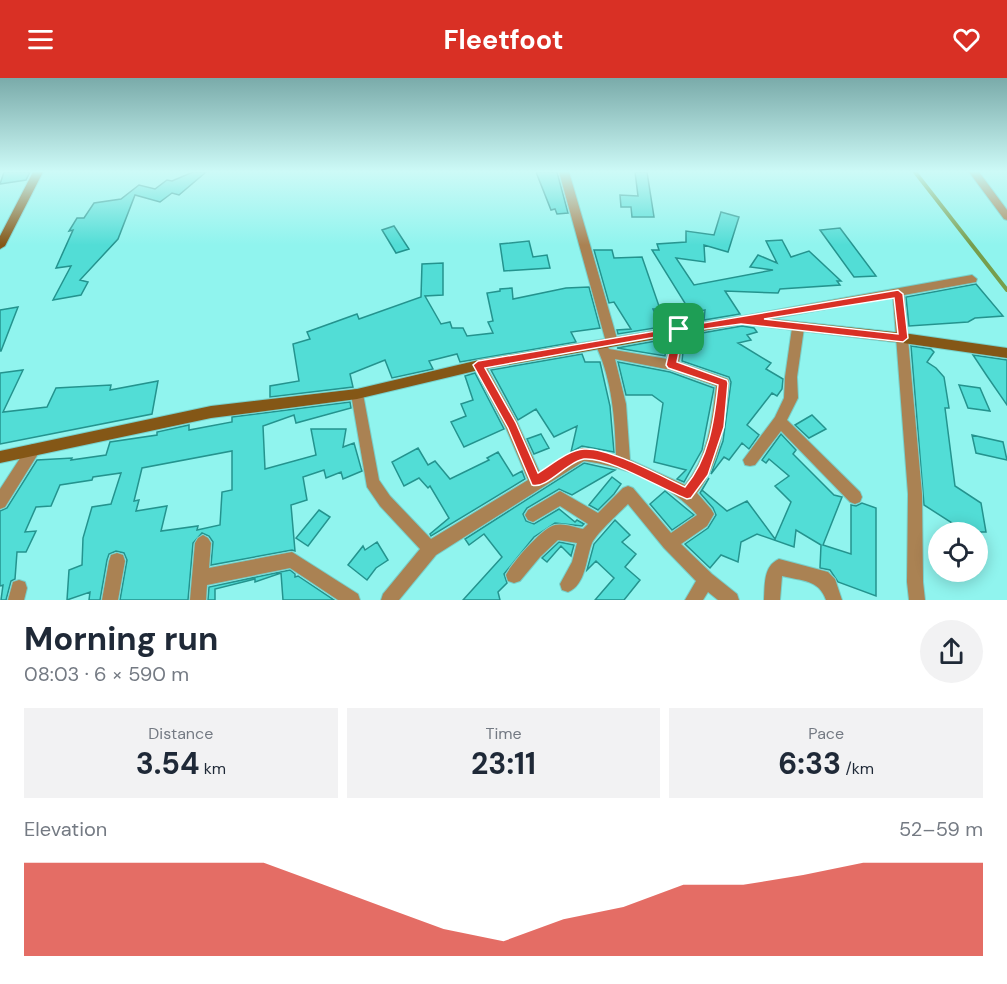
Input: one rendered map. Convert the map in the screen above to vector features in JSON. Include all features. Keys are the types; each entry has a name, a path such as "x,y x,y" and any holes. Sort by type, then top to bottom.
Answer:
{"main road":[{"path":"0,246 25,196"},
{"path":"0,457 211,412 357,394 478,365 606,346 679,329 741,320 903,338 1007,353"}],"street":[{"path":"570,196 616,391 623,438 623,464"},
{"path":"992,196 1007,217"},
{"path":"741,320 898,294 972,279"},
{"path":"898,294 915,494 917,600"},
{"path":"750,460 780,421 790,398 798,328"},
{"path":"672,365 679,329"},
{"path":"606,346 723,383 718,427 702,475 687,494"},
{"path":"478,365 512,426 536,481"},
{"path":"357,394 372,482 385,501 430,549"},
{"path":"780,421 855,497"},
{"path":"0,502 33,450"},
{"path":"389,600 430,549 582,454 593,454 623,464 687,494 706,514 702,521 669,543"},
{"path":"568,584 579,565 586,537 628,493 669,543 706,580 731,600"},
{"path":"533,515 560,498 600,522"},
{"path":"514,575 534,551 556,532 586,537"},
{"path":"198,600 203,543"},
{"path":"200,578 292,560 352,600"},
{"path":"110,600 117,561"},
{"path":"772,600 774,573 779,567 822,579 829,585 834,600"},
{"path":"693,600 706,580"}],"building":[{"path":"124,196 134,196 118,239 80,280 88,282 81,295 53,300 71,266 56,268 73,230 69,231 77,218 84,218 94,203 121,199"},
{"path":"140,196 168,196 160,202"},
{"path":"546,196 564,196 568,213 557,214 555,209 551,210"},
{"path":"620,196 651,196 654,217 632,217 631,207 621,207"},
{"path":"721,212 739,217 728,252 704,245 705,262 676,258 694,285 773,270 750,267 758,255 777,263 766,241 782,240 791,257 809,251 841,281 837,281 840,285 780,289 778,293 725,291 740,314 704,320 705,310 691,313 652,250 659,250 657,244 686,242 686,231 714,235"},
{"path":"394,226 409,249 396,253 382,230"},
{"path":"840,228 876,276 854,277 820,230"},
{"path":"529,241 533,257 547,255 550,268 504,271 500,244"},
{"path":"594,250 612,250 614,258 642,257 660,309 653,309 661,327 618,334 617,330 631,329 614,302 609,303"},
{"path":"443,263 443,295 425,296 441,324 450,322 452,328 463,328 467,336 493,333 488,322 493,321 487,293 512,288 513,299 566,288 589,287 600,328 571,332 576,342 460,362 457,354 429,361 433,369 392,378 385,360 350,374 353,387 270,397 270,386 299,381 293,344 310,339 307,332 357,314 359,319 421,297 422,264"},
{"path":"976,284 1003,316 975,318 968,322 909,326 906,297"},
{"path":"18,307 1,351 0,351 0,310"},
{"path":"742,326 754,328 757,332 747,335 751,340 738,343 771,363 766,369 783,379 782,389 777,396 772,393 747,425 759,435 749,449 742,443 729,460 724,457 711,474 723,441 731,382 729,377 682,361 683,352 701,349 702,333"},
{"path":"667,339 665,356 617,348"},
{"path":"911,346 931,349 934,352 927,362 944,377 949,408 945,408 955,486 981,503 984,522 950,522 924,505"},
{"path":"582,354 585,362 600,362 610,406 614,452 582,446 571,452 577,426 554,437 536,409 518,420 491,370"},
{"path":"973,355 1007,360 1007,405 987,376"},
{"path":"618,362 670,372 714,388 702,450 684,482 677,479 686,470 654,462 663,403 652,395 626,395"},
{"path":"23,370 3,412 47,407 56,388 111,385 110,390 158,381 152,414 0,444 0,373"},
{"path":"475,373 504,429 464,447 451,422 466,416 461,404 473,400 465,376"},
{"path":"959,385 980,388 990,411 968,408"},
{"path":"350,402 351,408 296,423 294,415 263,426 265,469 316,455 311,429 346,429 343,447 354,443 362,471 343,479 341,472 326,478 324,470 303,477 307,500 291,505 295,551 211,565 213,542 209,536 202,533 193,543 188,600 120,600 127,560 124,553 116,551 109,554 107,560 100,600 89,600 90,592 67,600 69,570 82,565 83,538 92,507 111,504 121,473 93,477 92,480 60,485 51,506 36,507 25,532 36,531 26,552 17,552 15,579 11,581 6,600 1,600 3,585 0,586 0,511 7,508 37,460 72,458 71,460 106,455 110,442 157,435 157,432 189,425 189,430 232,422 232,417","holes":["232,451 232,490 222,492 220,525 197,530 198,526 161,531 167,506 136,511 139,500 134,501 142,468"]},
{"path":"812,415 826,429 809,438 795,425"},
{"path":"541,434 549,448 534,454 527,439"},
{"path":"781,434 796,450 793,454 834,495 842,497 823,545 851,554 851,505 856,506 862,503 876,508 876,596 838,582 830,570 820,568 821,545 796,530 794,547 757,534 741,542 738,562 721,555 710,568 685,544 708,528 716,515 700,493 709,478 702,490 727,511 747,501 775,539 791,502 775,486 789,476 769,459 766,463 762,460"},
{"path":"972,435 1003,442 1007,460 976,453"},
{"path":"418,448 428,465 435,461 450,479 489,460 487,458 498,452 513,476 522,471 525,479 431,536 430,534 449,518 430,486 428,488 419,478 404,486 392,462"},
{"path":"584,463 615,470 572,495 559,489 527,508 523,514 526,521 534,524 559,509 575,522 577,520 584,524 582,526 555,523 534,537 504,574 507,583 498,592 500,600 463,600 502,557 484,534 469,545 465,539"},
{"path":"612,477 621,484 614,494 598,510 589,505"},
{"path":"665,491 694,515 672,530 650,504"},
{"path":"319,510 330,517 308,546 296,538"},
{"path":"615,520 630,535 622,542 636,554 625,567 640,580 624,600 595,600 614,578 596,561 587,570 594,544"},
{"path":"377,542 388,560 376,568 367,580 348,565 363,546 365,550"},
{"path":"559,542 574,545 571,556 561,546 547,562 542,558"},
{"path":"290,570 295,577 298,576 334,600 283,600 281,573 255,582 255,579 215,589 215,600 208,600 209,587"}],"waterway":[{"path":"934,196 1007,290"}],"route":[{"path":"679,329 478,365 512,426 536,481 574,457 593,454 623,464 687,494 702,475 718,427 723,383 672,365 679,329 741,320 903,338 898,294 679,329"}]}
